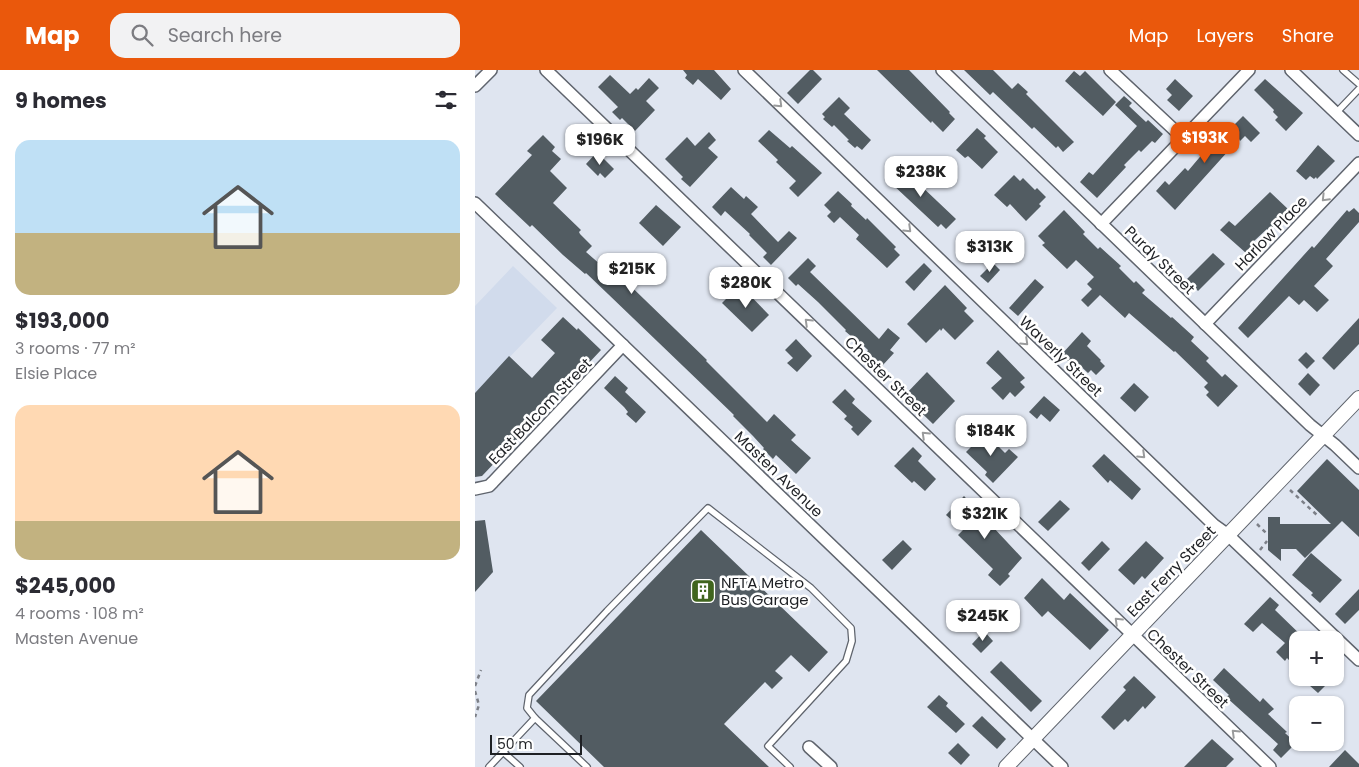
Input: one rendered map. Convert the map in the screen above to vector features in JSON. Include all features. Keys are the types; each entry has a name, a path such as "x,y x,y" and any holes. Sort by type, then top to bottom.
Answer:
{"street":[{"path":"475,86 491,70"},
{"name":"Chester Street","path":"546,70 1270,767"},
{"name":"Waverly Street","path":"744,70 1214,525 1228,535 1359,660"},
{"name":"Purdy Street","path":"942,70 1309,425 1359,468"},
{"path":"1110,70 1184,138"},
{"path":"1101,224 1249,70"},
{"path":"1291,70 1359,135"},
{"name":"Harlow Place","path":"1205,324 1359,163"},
{"name":"Masten Avenue","path":"475,203 1062,767"},
{"name":"East Balcom Street","path":"475,489 489,486 623,345"},
{"name":"East Ferry Street","path":"1006,767 1359,398"},
{"path":"809,746 831,767"}],"lane":[{"path":"1343,70 1359,84"},
{"path":"1336,113 1359,89"},
{"path":"587,767 535,718 527,708 529,695 708,508 811,588 851,628 852,641 846,660 768,746 790,767"},
{"path":"489,767 535,718"},
{"path":"503,752 519,767"}],"path":[{"path":"1290,490 1317,516"},
{"path":"1257,524 1267,534"},
{"path":"1260,550 1267,542"},
{"path":"475,686 481,670"},
{"path":"475,691 479,704 475,717"}],"shaded area":[{"path":"513,266 557,308 475,393 475,306"}],"building":[{"path":"683,70 714,70 731,89 721,100 698,79 693,85 685,78 687,75"},
{"path":"810,70 813,70 822,79 798,104 787,93"},
{"path":"877,70 909,70 955,119 943,132 932,121 931,123"},
{"path":"964,70 993,70 1012,89 1018,83 1028,92 1026,94 1074,142 1063,152 1058,146 1056,148 1034,127 1032,129 993,92 990,95"},
{"path":"1074,71 1080,76 1085,71 1116,102 1103,116 1065,81"},
{"path":"610,75 630,94 636,88 638,90 649,78 659,88 646,101 655,110 635,131 622,118 620,120 612,112 618,107 598,87"},
{"path":"1175,79 1193,96 1179,111 1167,100 1172,95 1166,89"},
{"path":"1265,79 1303,113 1286,131 1275,120 1278,117 1273,112 1274,110 1254,90"},
{"path":"1124,96 1132,103 1129,106 1146,122 1148,120 1163,134 1155,143 1152,141 1141,152 1139,150 1097,198 1080,182 1089,172 1093,175 1137,126 1115,105"},
{"path":"839,97 850,108 844,114 871,140 862,150 857,146 855,148 834,125 832,127 823,119 825,117 822,114"},
{"path":"1243,116 1260,133 1251,142 1245,136 1240,141 1239,139 1175,210 1156,191 1165,181 1169,185 1185,168 1188,171 1210,145 1212,147"},
{"path":"977,128 986,136 984,138 998,152 982,169 968,156 965,158 956,150"},
{"path":"769,130 790,148 792,146 822,173 798,197 789,188 796,181 758,141"},
{"path":"709,132 716,140 708,148 718,157 690,187 665,159 687,137 695,146"},
{"path":"543,135 555,147 552,151 561,159 550,171 567,188 553,203 581,230 580,234 592,246 586,252 609,272 613,269 707,360 767,422 774,414 796,435 791,440 811,458 796,474 776,455 773,459 734,415 586,273 563,255 532,225 530,227 495,194 532,155 527,151"},
{"path":"1318,145 1335,161 1317,179 1310,176 1306,180 1296,171"},
{"path":"597,152 614,169 605,178 600,173 598,176 586,164"},
{"path":"899,165 956,219 946,229 941,224 938,227 892,184 894,182 888,176"},
{"path":"1014,175 1020,181 1023,178 1035,190 1037,188 1046,197 1039,204 1041,206 1026,221 1010,204 1007,207 994,195"},
{"path":"731,187 744,199 746,196 758,207 751,214 778,242 789,231 797,238 771,265 763,257 767,253 750,234 725,211 721,216 712,207"},
{"path":"838,191 852,204 851,206 866,220 867,218 896,247 894,249 900,255 887,268 856,239 859,235 840,217 834,223 827,216 831,212 824,205"},
{"path":"1270,192 1289,210 1269,231 1267,229 1253,242 1255,244 1246,253 1220,230 1229,221 1235,226"},
{"path":"656,205 681,227 663,246 639,223"},
{"path":"1354,208 1359,213 1359,222 1326,259 1333,266 1314,286 1329,300 1317,312 1304,300 1299,305 1289,296 1248,338 1238,328 1312,246 1314,248 1347,210 1349,212"},
{"path":"1064,210 1098,249 1100,247 1121,266 1119,268 1134,283 1136,281 1145,290 1142,293 1194,337 1191,341 1209,358 1206,361 1222,377 1225,374 1238,386 1218,407 1206,395 1209,392 1204,387 1208,383 1175,351 1129,313 1125,318 1100,295 1088,307 1081,300 1092,289 1087,284 1094,277 1076,260 1067,269 1042,245 1045,243 1038,236"},
{"path":"1213,253 1225,264 1198,291 1187,279"},
{"path":"808,258 816,266 810,272 879,339 888,328 900,338 890,350 894,353 882,366 818,302 798,284 796,286 788,278"},
{"path":"924,263 932,271 914,291 905,282"},
{"path":"993,263 1000,270 988,283 980,276"},
{"path":"1035,279 1044,287 1018,316 1009,308"},
{"path":"740,285 769,315 752,332 722,303"},
{"path":"945,285 967,308 964,311 974,321 955,340 943,328 926,343 907,324"},
{"path":"563,317 577,330 578,328 601,350 544,411 539,407 518,430 522,434 482,476 475,477 475,393 509,356 532,378 555,353 541,340"},
{"path":"1359,318 1359,344 1334,370 1322,358"},
{"path":"1082,332 1091,341 1087,346 1105,366 1096,375 1091,370 1088,373 1074,360 1070,363 1061,355"},
{"path":"796,339 812,356 797,372 787,363 793,358 785,350"},
{"path":"998,350 1025,378 1020,382 1025,387 1015,397 1010,392 1003,400 991,388 1002,378 986,363"},
{"path":"1306,352 1315,361 1307,369 1298,360"},
{"path":"927,372 955,401 933,424 904,396"},
{"path":"1308,373 1320,385 1310,396 1298,384"},
{"path":"615,376 628,388 625,392 646,412 636,423 626,414 628,412 624,407 604,388"},
{"path":"1134,383 1149,397 1135,412 1120,398"},
{"path":"845,389 855,399 852,403 872,421 858,436 851,429 853,427 844,419 847,416 832,402"},
{"path":"1044,396 1060,410 1050,422 1041,414 1037,419 1029,412"},
{"path":"985,433 1005,453 1009,449 1018,457 993,483 985,475 987,472 966,452"},
{"path":"913,447 922,456 918,461 936,479 925,491 914,481 912,483 894,466"},
{"path":"1104,454 1141,489 1132,500 1110,480 1108,483 1092,466"},
{"path":"1327,459 1359,490 1359,537 1342,521 1305,558 1296,549 1281,549 1281,561 1268,550 1268,517 1280,517 1280,524 1331,524 1297,491"},
{"path":"964,496 1022,558 1008,574 1010,576 1000,586 988,575 993,569 958,535 963,530 946,515"},
{"path":"1060,500 1070,509 1048,531 1038,522"},
{"path":"485,520 493,572 475,592 475,521"},
{"name":"NFTA Metro Bus Garage","path":"701,530 828,652 809,672 791,655 775,671 783,678 772,689 765,682 724,724 769,767 604,767 536,701"},
{"path":"903,540 912,549 892,570 882,560"},
{"path":"1102,541 1110,549 1089,571 1081,563"},
{"path":"1146,541 1164,558 1145,579 1142,576 1134,585 1118,570"},
{"path":"1311,553 1342,580 1320,603 1311,595 1313,593 1292,575"},
{"path":"1042,578 1064,600 1070,593 1109,630 1090,650 1048,611 1042,617 1024,598"},
{"path":"1359,589 1359,610 1345,624 1335,614"},
{"path":"1270,597 1279,605 1275,610 1297,631 1289,631 1289,660 1287,658 1285,661 1276,652 1285,643 1262,623 1253,632 1244,624"},
{"path":"984,631 993,641 981,653 972,644"},
{"path":"1001,661 1042,701 1031,712 990,672"},
{"path":"1224,668 1260,702 1263,698 1274,709 1268,714 1287,732 1285,733 1289,737 1289,750 1281,758 1273,750 1278,744 1226,697 1229,695 1213,680"},
{"path":"1134,676 1156,697 1145,709 1143,706 1128,722 1125,719 1114,730 1101,717 1126,690 1123,687"},
{"path":"1310,686 1325,686 1318,693"},
{"path":"939,695 948,703 946,706 965,724 956,733 927,707"},
{"path":"982,716 1006,739 997,749 972,726"},
{"path":"1212,739 1234,759 1226,767 1184,767"},
{"path":"958,743 970,755 961,765 948,753"},
{"path":"1345,750 1359,764 1359,767 1329,767"}],"place":[{"name":"NFTA Metro Bus Garage","path":"703,591"}]}
